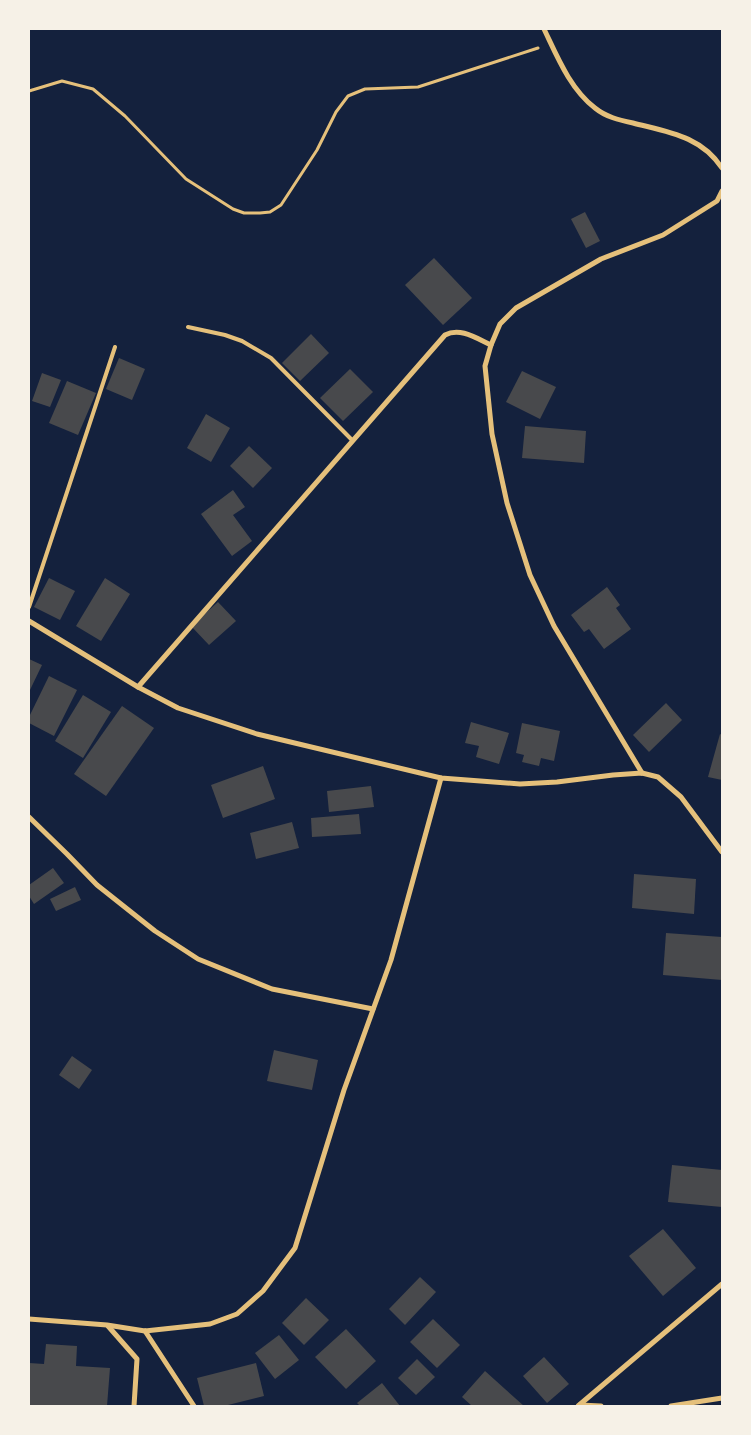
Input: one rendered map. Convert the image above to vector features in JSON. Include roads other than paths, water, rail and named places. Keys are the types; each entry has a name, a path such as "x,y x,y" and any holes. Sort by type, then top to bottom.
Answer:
{"street":[{"path":"544,29 570,81 584,99 596,110 613,119 691,139 717,160 722,168"},
{"path":"642,773 554,626 530,575 507,503 492,434 485,366 500,324 516,308 600,259 663,235 717,201 722,191"},
{"path":"138,687 352,440 445,336 452,332 460,332 491,345"},
{"path":"29,621 138,687 178,708 257,734 441,778 520,784 642,773 658,777 681,797 722,852"},
{"path":"29,1320 107,1325 145,1331 210,1324 237,1314 263,1291 295,1248 344,1090 391,960 441,778"},
{"path":"29,817 97,885 155,931 198,959 272,989 373,1009"},
{"path":"579,1406 722,1284"},
{"path":"107,1325 137,1359 134,1406"},
{"path":"145,1331 194,1406"},
{"path":"671,1406 722,1398"},
{"path":"579,1406 601,1406"}],"lane":[{"path":"188,327 225,335 242,341 271,358 352,440"},
{"path":"29,607 115,347"}]}
